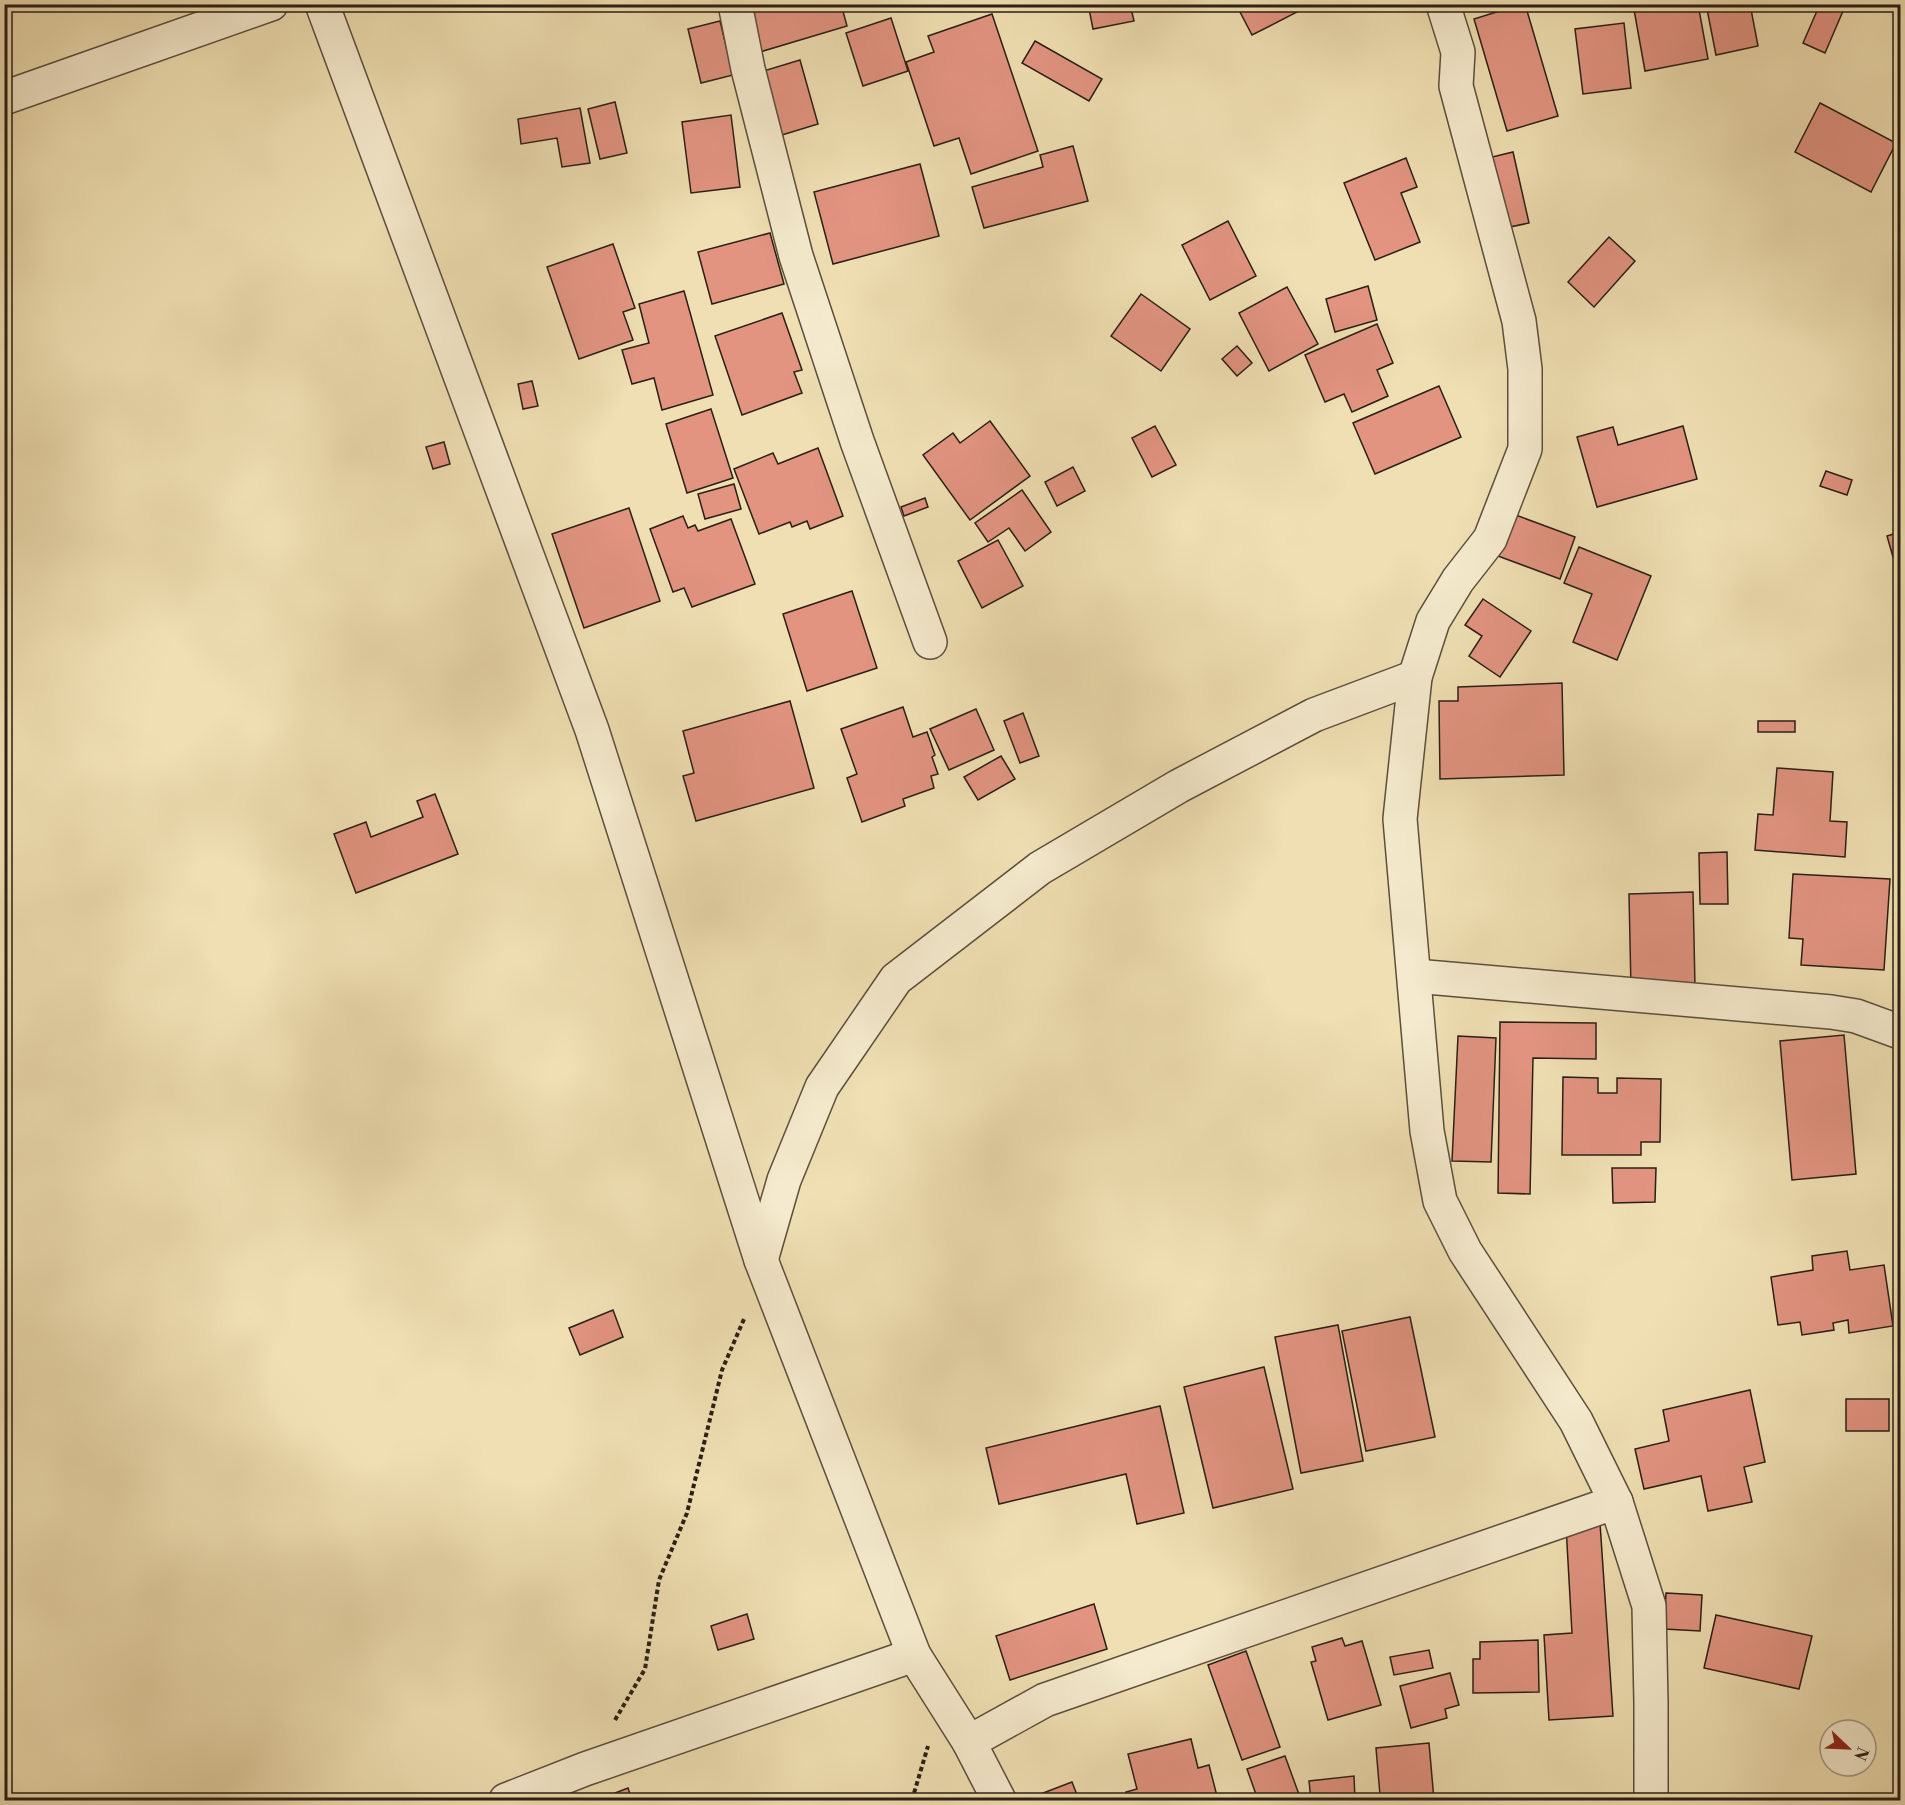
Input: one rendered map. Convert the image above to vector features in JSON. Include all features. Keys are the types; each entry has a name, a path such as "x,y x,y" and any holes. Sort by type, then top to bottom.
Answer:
{"street":[{"path":"4,98 271,4"},
{"path":"322,4 592,730 761,1260 914,1655 969,1742 999,1800"},
{"path":"735,4 748,69 796,256 857,441 930,642"},
{"path":"1443,4 1458,52 1456,86 1520,321 1525,369 1526,449 1490,539 1458,579 1433,621 1415,677 1400,819 1427,1131 1440,1201 1465,1251 1576,1421 1616,1502 1648,1606 1651,1800"},
{"path":"761,1260 784,1180 822,1087 896,978 1040,868 1179,786 1314,715 1415,677"},
{"path":"1415,976 1831,1012 1856,1016 1900,1032"},
{"path":"969,1742 1045,1700 1616,1502"},
{"path":"506,1800 585,1769 914,1655"}],"path":[{"path":"585,1769 645,1669 659,1580 687,1513 722,1370 745,1316"}],"building":[{"path":"747,4 841,4 847,26 760,52"},
{"path":"1088,4 1130,4 1134,21 1093,29"},
{"path":"1249,4 1296,4 1299,11 1252,35 1239,10"},
{"path":"1525,4 1558,116 1507,131 1474,19"},
{"path":"1633,4 1698,4 1708,59 1645,71"},
{"path":"1706,4 1750,4 1758,46 1716,55"},
{"path":"1820,4 1846,4 1825,53 1803,43"},
{"path":"992,14 1038,151 971,174 959,138 934,146 906,62 934,52 928,36"},
{"path":"891,18 908,71 863,86 846,33"},
{"path":"720,21 733,75 701,83 688,29"},
{"path":"1624,23 1631,88 1583,94 1575,29"},
{"path":"1035,41 1102,79 1089,101 1022,63"},
{"path":"800,60 818,124 772,138 754,74"},
{"path":"615,102 627,153 600,159 588,109"},
{"path":"1820,103 1896,143 1871,192 1795,152"},
{"path":"580,108 590,163 562,167 557,138 521,144 518,119"},
{"path":"731,115 740,187 691,193 682,122"},
{"path":"1073,146 1088,201 984,228 972,187 1043,167 1040,155"},
{"path":"1513,152 1529,223 1505,228 1488,158"},
{"path":"1406,158 1417,187 1401,193 1420,242 1375,260 1344,183"},
{"path":"920,164 939,236 833,264 814,192"},
{"path":"1228,221 1256,276 1210,300 1182,245"},
{"path":"770,233 784,284 712,304 698,252"},
{"path":"1609,237 1635,261 1594,307 1568,282"},
{"path":"613,244 635,308 623,312 633,340 579,359 547,267"},
{"path":"1368,286 1377,320 1335,332 1326,299"},
{"path":"1287,287 1318,344 1269,371 1239,313"},
{"path":"684,291 713,395 662,410 654,378 632,384 622,350 649,343 639,304"},
{"path":"1141,294 1190,329 1161,371 1111,336"},
{"path":"782,313 802,370 794,372 802,393 742,415 715,336"},
{"path":"1377,324 1393,363 1377,370 1388,396 1352,412 1344,394 1325,402 1305,355"},
{"path":"1237,346 1252,363 1237,376 1222,359"},
{"path":"532,381 538,406 523,409 518,384"},
{"path":"1439,386 1461,437 1375,474 1353,423"},
{"path":"711,409 733,478 687,493 666,424"},
{"path":"990,421 1030,476 970,520 923,455 953,433 960,443"},
{"path":"1155,426 1176,465 1152,477 1132,438"},
{"path":"1683,426 1697,479 1597,507 1577,437 1613,427 1618,445"},
{"path":"444,442 450,464 433,469 426,447"},
{"path":"818,448 843,516 810,529 807,521 792,527 790,522 759,534 734,469 773,453 778,464"},
{"path":"1073,467 1085,491 1057,506 1045,482"},
{"path":"1826,471 1852,480 1847,495 1820,486"},
{"path":"734,484 741,509 705,519 698,494"},
{"path":"1022,490 1051,532 1025,551 1009,528 988,542 975,523"},
{"path":"925,498 928,507 904,516 901,507"},
{"path":"629,508 660,601 584,628 552,534"},
{"path":"1513,514 1575,537 1560,579 1498,556"},
{"path":"683,516 688,528 695,525 698,531 731,519 755,584 692,607 684,588 673,592 650,529"},
{"path":"1900,532 1900,555 1893,557 1887,536"},
{"path":"998,540 1023,586 982,608 958,561"},
{"path":"1579,547 1651,576 1617,660 1573,642 1592,594 1564,583"},
{"path":"852,591 877,668 807,691 783,614"},
{"path":"1483,599 1531,631 1500,677 1469,656 1482,636 1465,625"},
{"path":"1562,683 1564,775 1440,779 1439,701 1458,701 1458,687"},
{"path":"790,701 814,788 696,821 683,776 694,773 683,731"},
{"path":"903,707 913,737 927,732 935,755 932,757 938,774 931,776 934,788 903,799 905,806 862,822 847,778 857,774 841,729"},
{"path":"976,709 994,750 949,770 930,729"},
{"path":"1023,713 1039,756 1020,763 1004,721"},
{"path":"1758,721 1795,721 1795,732 1758,732"},
{"path":"1001,756 1015,779 978,800 964,777"},
{"path":"1777,768 1833,772 1830,821 1847,822 1845,857 1755,850 1758,814 1773,815"},
{"path":"435,794 458,854 356,893 334,834 366,822 371,837 423,817 417,801"},
{"path":"1727,852 1728,904 1700,904 1699,853"},
{"path":"1793,874 1890,879 1884,970 1801,965 1803,939 1789,938"},
{"path":"1693,892 1695,987 1631,989 1629,894"},
{"path":"1500,1022 1596,1023 1596,1059 1533,1058 1530,1194 1498,1193"},
{"path":"1844,1035 1856,1174 1792,1180 1780,1041"},
{"path":"1458,1036 1496,1038 1491,1162 1452,1161"},
{"path":"1563,1077 1598,1078 1598,1093 1617,1093 1617,1078 1661,1079 1660,1142 1641,1142 1641,1155 1562,1155"},
{"path":"1612,1168 1656,1168 1655,1202 1613,1203"},
{"path":"1847,1251 1850,1270 1884,1265 1893,1326 1849,1333 1848,1320 1833,1323 1834,1330 1802,1335 1800,1322 1778,1325 1771,1277 1813,1270 1812,1256"},
{"path":"613,1310 623,1337 580,1355 569,1328"},
{"path":"1410,1317 1435,1437 1366,1451 1342,1331"},
{"path":"1338,1325 1363,1461 1301,1473 1275,1337"},
{"path":"1264,1367 1293,1489 1213,1508 1184,1387"},
{"path":"1750,1390 1765,1462 1744,1467 1752,1502 1708,1511 1701,1476 1644,1489 1635,1449 1669,1441 1663,1410"},
{"path":"1846,1399 1889,1399 1889,1431 1846,1431"},
{"path":"1160,1406 1184,1513 1137,1524 1126,1474 999,1504 986,1448"},
{"path":"1600,1523 1613,1716 1549,1720 1544,1635 1572,1633 1566,1526"},
{"path":"1666,1593 1702,1595 1700,1631 1664,1629"},
{"path":"1094,1604 1107,1649 1010,1680 996,1636"},
{"path":"747,1614 754,1639 718,1650 711,1626"},
{"path":"1716,1615 1812,1636 1799,1689 1704,1668"},
{"path":"1342,1638 1345,1646 1362,1641 1381,1705 1328,1720 1311,1662 1316,1661 1312,1647"},
{"path":"1538,1640 1539,1692 1473,1693 1473,1659 1480,1659 1480,1642"},
{"path":"1429,1650 1433,1668 1394,1675 1390,1657"},
{"path":"1246,1651 1280,1747 1242,1760 1208,1665"},
{"path":"1450,1673 1459,1705 1445,1709 1447,1718 1411,1728 1400,1686"},
{"path":"1191,1739 1198,1768 1209,1765 1218,1800 1128,1800 1126,1792 1137,1789 1128,1754"},
{"path":"1429,1743 1434,1800 1368,1800 1367,1796 1380,1795 1376,1748"},
{"path":"1285,1756 1301,1800 1258,1800 1247,1769"},
{"path":"1354,1776 1355,1800 1311,1800 1309,1781"},
{"path":"1072,1782 1079,1800 1040,1800 1038,1795"},
{"path":"628,1788 632,1800 612,1800 610,1795"}]}
